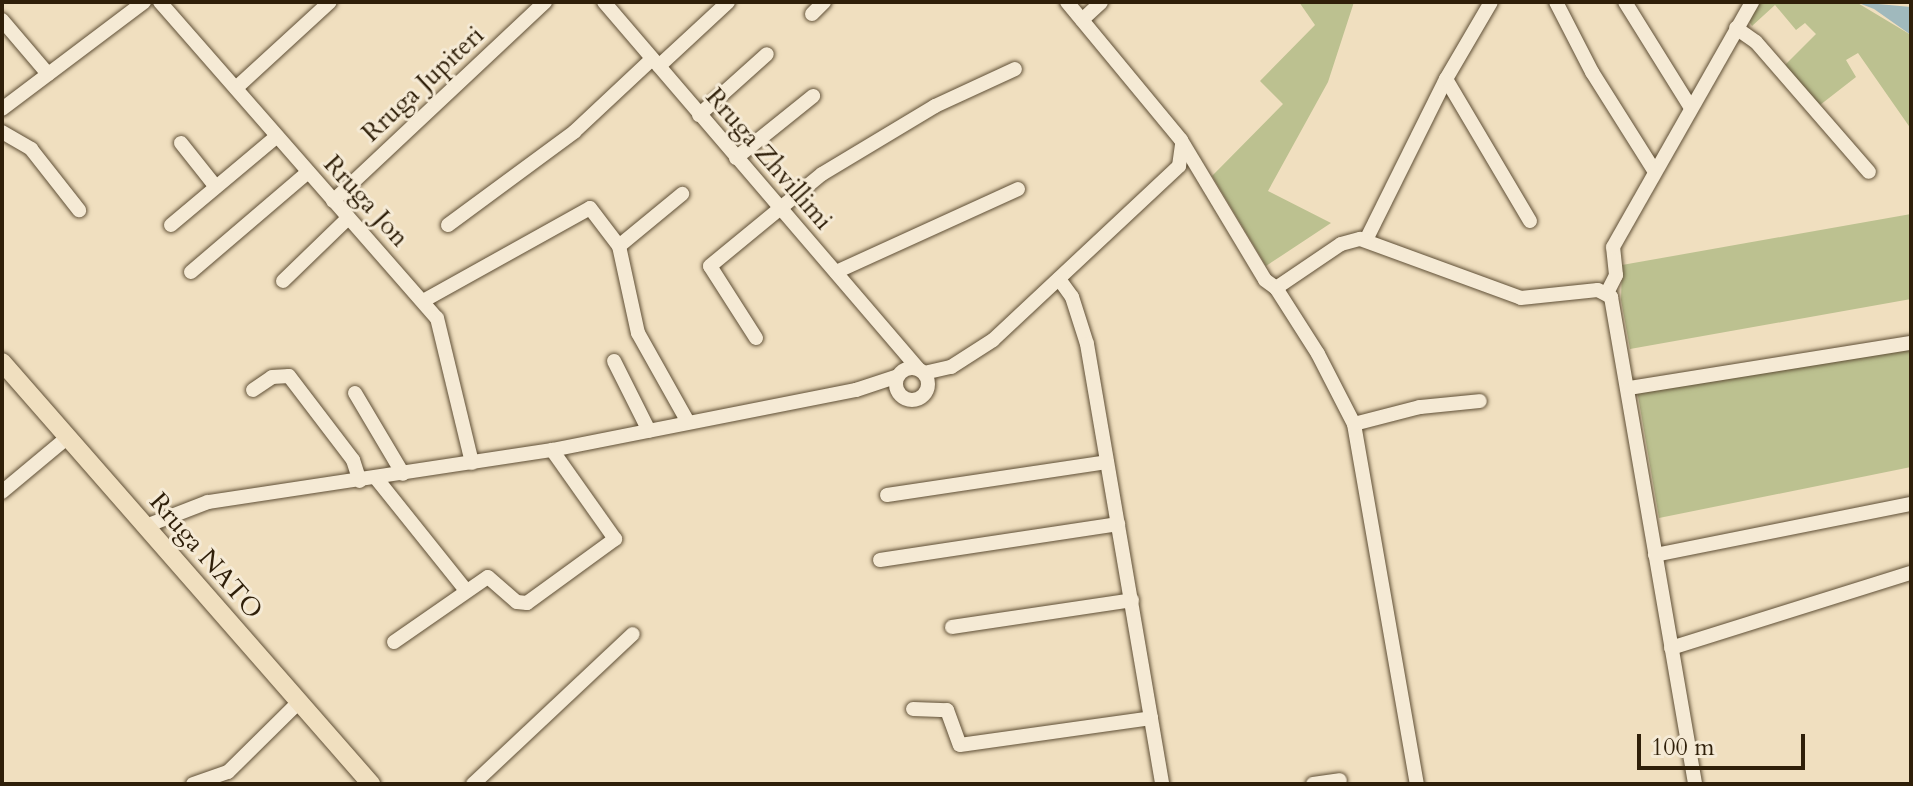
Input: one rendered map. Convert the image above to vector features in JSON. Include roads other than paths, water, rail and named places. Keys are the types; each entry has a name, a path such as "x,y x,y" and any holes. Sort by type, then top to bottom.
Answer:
{"main road":[{"name":"Rruga NATO","path":"2,362 371,784"}],"street":[{"path":"2,109 144,2"},
{"name":"Rruga Jon","path":"160,2 423,301 444,335 472,463"},
{"path":"236,88 330,2"},
{"name":"Rruga Jupiteri","path":"333,201 545,2"},
{"name":"Rruga Zhvillimi","path":"604,2 923,377"},
{"path":"448,225 574,132 728,2"},
{"path":"812,14 824,2"},
{"path":"1067,2 1181,140 1267,283 1276,288 1354,424 1417,784"},
{"path":"1082,20 1101,2"},
{"path":"1366,240 1446,79 1491,2"},
{"path":"1556,2 1592,72 1655,172"},
{"path":"1625,2 1691,108"},
{"path":"1695,784 1629,388 1607,293 1616,275 1613,247 1752,2"},
{"path":"2,20 48,74"},
{"path":"1736,28 1756,42 1869,172"},
{"path":"699,115 767,54"},
{"path":"756,338 710,266 778,205 935,106 1015,69"},
{"path":"1446,79 1530,221"},
{"path":"736,158 813,96"},
{"path":"2,132 31,149 79,210"},
{"path":"171,225 277,136"},
{"path":"856,390 901,373 923,377 951,367 984,348 1170,174 1181,160 1181,140"},
{"path":"181,143 216,187"},
{"path":"1170,174 1192,169 1205,179"},
{"path":"191,272 308,172"},
{"path":"836,272 1018,189"},
{"path":"619,246 682,194"},
{"path":"423,301 586,208 594,210 619,246 638,333 688,422"},
{"path":"283,281 348,218"},
{"path":"1276,288 1341,244 1366,240 1521,298 1607,293"},
{"path":"1059,279 1072,297 1087,344 1162,784"},
{"path":"1629,388 1911,343"},
{"path":"898,346 901,373 896,389 903,398"},
{"path":"614,361 649,431"},
{"path":"253,390 272,377 289,376 353,460 360,481"},
{"path":"146,526 208,502 552,450 856,390 884,389 903,398 919,399 923,377"},
{"path":"355,393 403,474"},
{"path":"1354,424 1420,407 1480,401"},
{"path":"2,492 68,437"},
{"path":"394,642 465,589 495,577 517,602 527,603 615,539 552,450"},
{"path":"887,495 1107,462"},
{"path":"376,478 465,589"},
{"path":"1655,555 1911,504"},
{"path":"880,560 1118,524"},
{"path":"1671,648 1911,573"},
{"path":"952,627 1132,600"},
{"path":"473,784 633,634"},
{"path":"193,784 228,772 300,701"},
{"path":"913,709 947,710 960,745 1151,718"},
{"path":"1313,784 1340,780"}],"water":[{"path":"1856,2 1911,7 1911,35 1874,9"}]}
